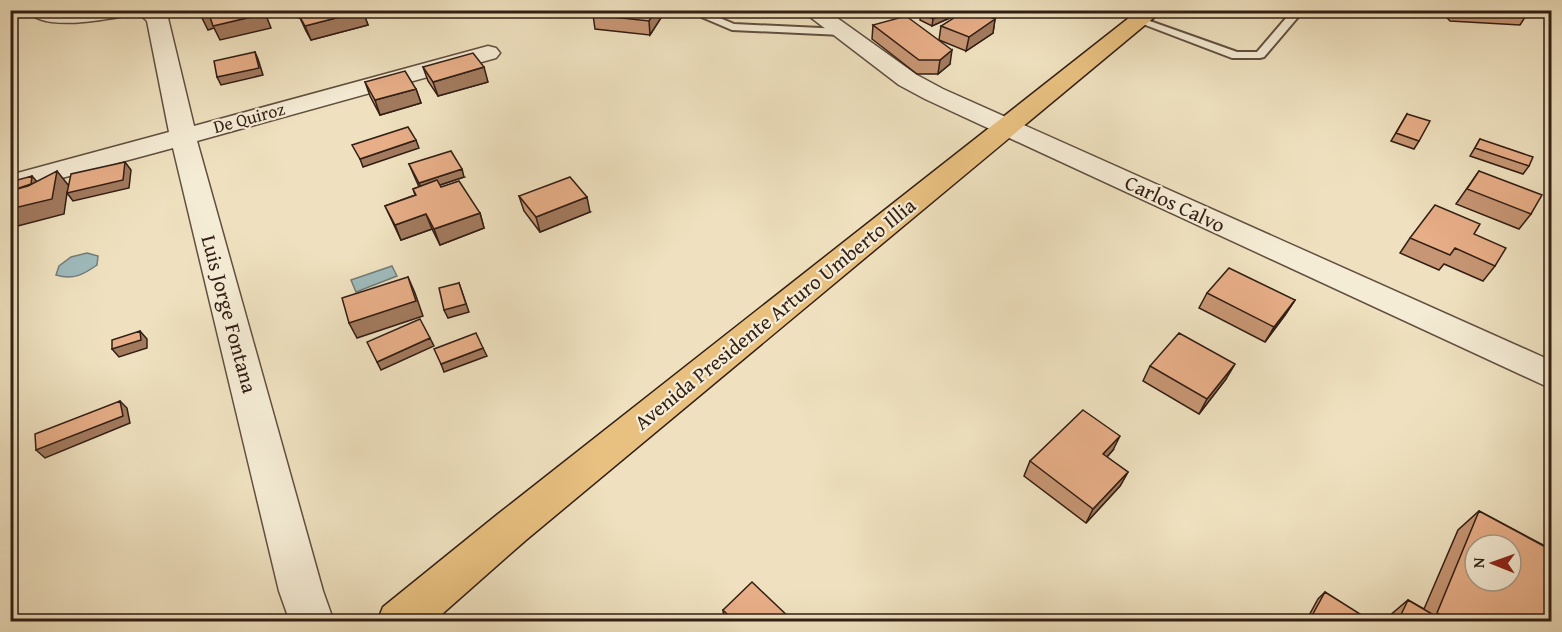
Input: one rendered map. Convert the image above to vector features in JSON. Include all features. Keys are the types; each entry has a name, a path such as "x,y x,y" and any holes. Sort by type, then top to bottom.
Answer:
{"main road":[{"name":"Avenida Presidente Arturo Umberto Illia","path":"399,621 1149,13"}],"street":[{"path":"37,10 51,16 70,16 124,10"},
{"name":"Luis Jorge Fontana","path":"145,10 157,18 183,136 301,591 312,621"},
{"name":"Carlos Calvo","path":"811,10 908,80 1551,376"},
{"name":"De Quiroz","path":"10,184 488,53"}],"lane":[{"path":"690,10 732,27 842,32"},
{"path":"1149,13 1236,56 1260,56 1299,10"}],"water":[{"path":"87,253 98,256 97,265 78,276 56,275 59,266 71,257"},
{"path":"392,266 397,276 356,292 351,280"}],"building":[{"path":"199,10 263,10 264,14 213,26 209,14 201,16"},
{"path":"308,10 363,11 305,26 300,17 310,14"},
{"path":"596,10 655,10 649,21 593,15"},
{"path":"926,10 951,10 933,19 921,13"},
{"path":"966,10 995,19 969,37 941,26"},
{"path":"906,16 952,50 940,60 919,60 873,25"},
{"path":"255,52 259,68 217,77 214,61"},
{"path":"473,53 484,67 433,82 423,67"},
{"path":"405,71 416,89 375,100 365,82"},
{"path":"1407,114 1430,121 1419,141 1396,133"},
{"path":"408,127 416,140 360,159 352,145"},
{"path":"1480,139 1533,157 1529,166 1475,148"},
{"path":"451,151 462,169 419,183 409,164"},
{"path":"125,162 123,180 67,193 71,174"},
{"path":"57,171 52,199 10,209 10,191 28,186"},
{"path":"1479,171 1542,195 1531,214 1467,189"},
{"path":"32,176 31,184 10,191 10,182"},
{"path":"570,177 587,197 536,217 519,196"},
{"path":"437,180 441,187 459,181 480,213 434,229 426,214 395,225 385,206 416,195 413,189"},
{"path":"1435,205 1480,224 1474,234 1506,248 1495,266 1455,248 1450,255 1410,238"},
{"path":"1229,268 1295,300 1274,327 1207,293"},
{"path":"408,277 416,301 349,323 342,298"},
{"path":"459,283 466,304 444,310 439,288"},
{"path":"420,319 430,338 377,362 367,342"},
{"path":"140,331 141,340 112,349 112,340"},
{"path":"476,333 483,348 441,364 434,349"},
{"path":"1179,333 1235,364 1207,399 1150,366"},
{"path":"120,401 123,416 36,450 35,434"},
{"path":"1083,410 1120,436 1103,454 1128,472 1093,509 1030,461"},
{"path":"1479,511 1520,533 1470,533"},
{"path":"1523,535 1551,550 1551,621 1451,621 1437,613 1463,550 1463,593 1523,593"},
{"path":"752,582 793,621 734,621 723,610"},
{"path":"1325,592 1360,614 1356,621 1309,621"},
{"path":"1408,600 1444,621 1398,621"}]}
